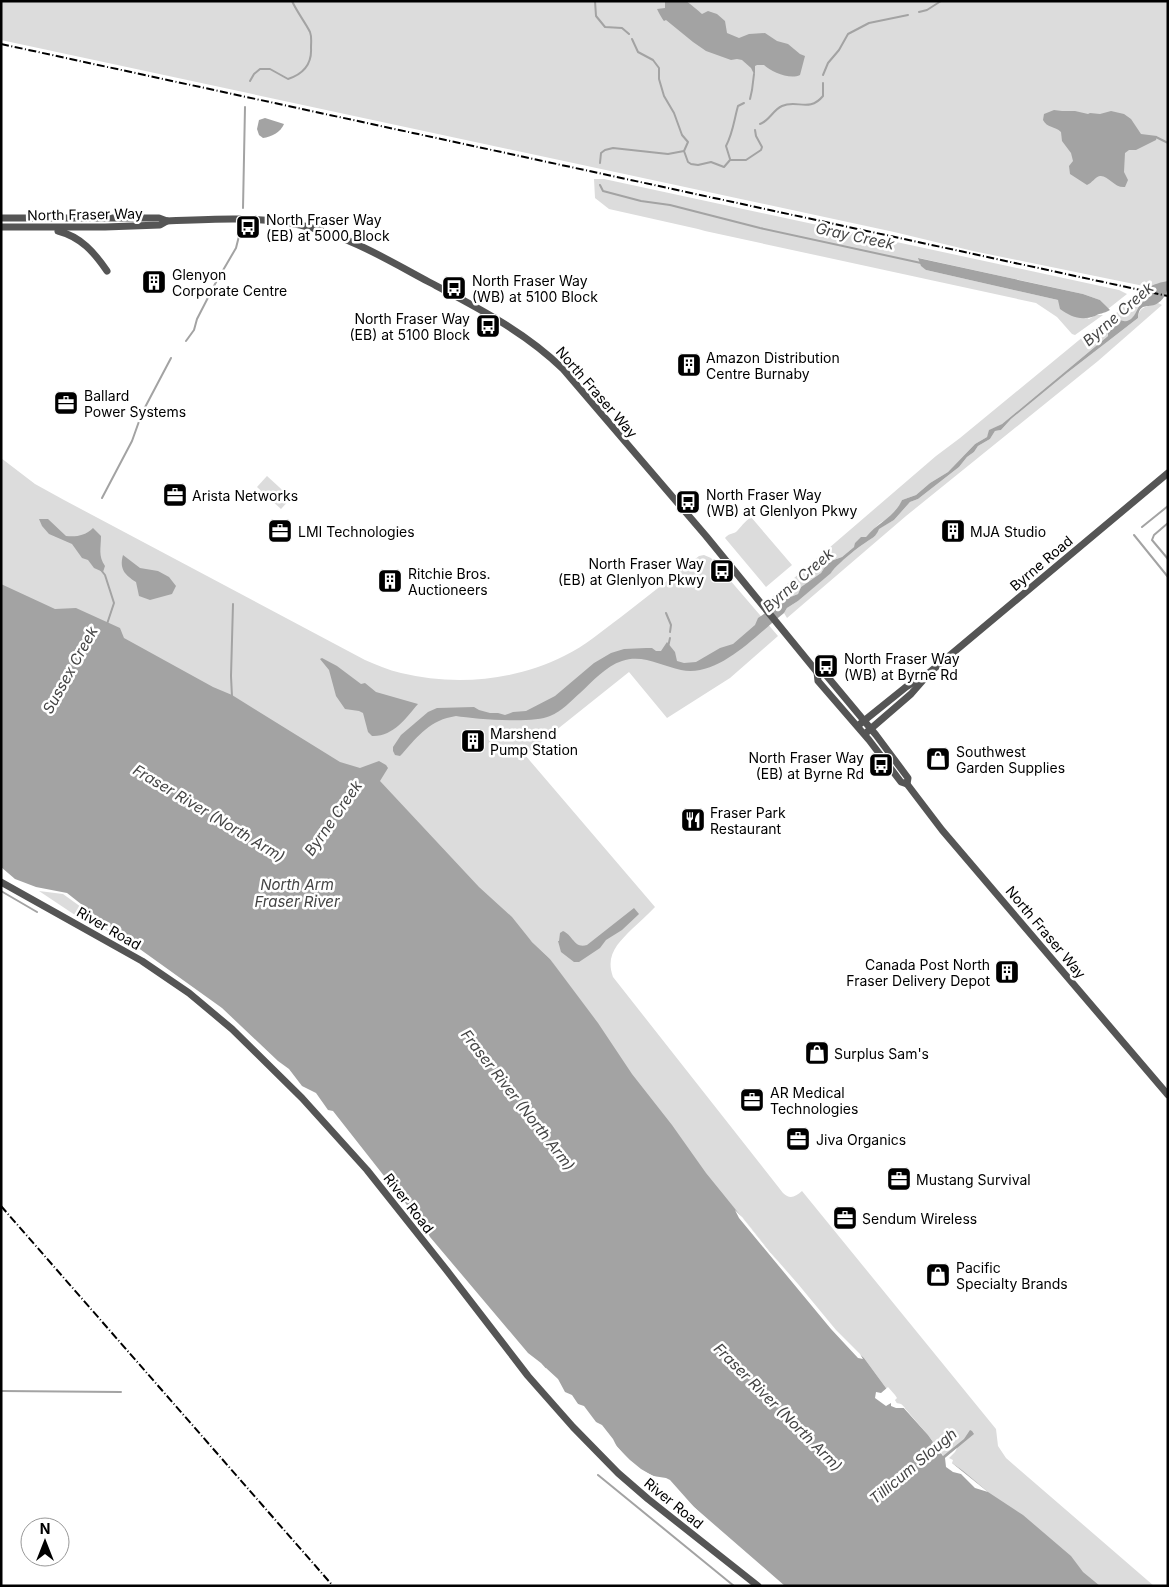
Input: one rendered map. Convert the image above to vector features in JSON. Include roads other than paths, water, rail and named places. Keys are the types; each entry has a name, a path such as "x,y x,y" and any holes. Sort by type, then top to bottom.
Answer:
{"street":[{"name":"North Fraser Way","path":"1,218 159,218 167,221 266,220 313,228 362,247 514,329 543,350 563,369 764,606 817,672 826,675 908,778 907,784"},
{"name":"North Fraser Way","path":"1,227 48,228 160,225 167,221"},
{"path":"48,228 69,234 84,243 107,271"},
{"name":"Byrne Road","path":"857,726 906,687 930,672 1168,473"},
{"name":"North Fraser Way","path":"817,672 818,681 864,734 901,782 907,784 942,830 1168,1095"},
{"name":"Byrne Road","path":"864,734 911,694 930,672"},
{"name":"River Road","path":"1,882 142,960 196,999 232,1029 302,1098 367,1170 528,1376 573,1427 648,1499 758,1586"}],"water":[{"path":"665,1 686,1 702,14 708,11 717,14 725,21 727,33 739,38 749,34 765,33 777,41 788,44 805,56 800,75 791,77 771,70 764,65 755,66 754,74 751,68 742,60 731,60 706,51 666,20 663,20 657,9 665,8"},
{"path":"1054,110 1088,114 1100,114 1111,111 1124,114 1131,119 1141,134 1157,136 1156,140 1125,153 1124,172 1128,180 1125,187 1118,186 1103,176 1087,185 1070,174 1069,166 1073,161 1071,153 1062,141 1061,132 1043,120 1044,114"},
{"path":"265,118 284,124 275,134 263,138 259,135 257,129 259,120"},
{"path":"918,258 1083,294 1100,300 1110,310 1090,317 1076,317 1060,309 1058,300 926,270 921,266"},
{"path":"1168,281 1166,293 1161,301 1155,305 1145,306 1140,309 1138,318 1067,373 1011,419 1001,430 995,431 990,439 978,446 959,467 918,499 910,502 894,520 879,529 874,537 846,557 831,573 787,608 784,613 750,642 723,661 695,671 681,670 645,660 630,659 622,661 605,670 566,706 550,716 531,720 456,716 447,718 426,729 400,756 395,755 393,747 401,735 428,712 437,708 474,707 490,713 505,715 526,711 555,696 594,663 611,653 624,649 646,648 661,651 667,642 675,652 677,661 684,663 696,662 720,648 733,644 755,625 758,618 788,598 798,594 801,587 821,573 828,562 842,557 854,547 861,537 866,537 890,516 902,500 916,495 930,483 948,472 975,444 987,437 989,430 1002,424 1108,336 1108,332 1113,328 1108,319 1113,316 1127,321 1132,318 1149,288 1155,284"},
{"path":"39,519 48,519 66,536 87,533 93,528 101,536 101,555 105,566 103,572 94,568 88,560 82,558 72,544 49,534"},
{"path":"123,555 140,568 158,571 169,577 176,586 172,594 150,600 139,596 136,582 122,568"},
{"name":"North Arm Fraser River","path":"1,584 55,609 76,608 120,628 124,638 213,687 232,695 340,762 360,768 379,761 386,765 388,768 380,781 479,887 512,917 532,942 550,959 706,1173 836,1333 864,1358 897,1403 928,1435 943,1456 964,1439 970,1430 972,1431 974,1434 945,1458 988,1492 1023,1515 1071,1556 1083,1572 1100,1586 779,1586 667,1482 636,1468 584,1409 563,1392 541,1363 528,1353 430,1237 420,1220 333,1111 328,1110 316,1093 302,1086 289,1069 222,1008 123,937 67,893 36,887 15,879 1,867"},
{"path":"322,658 337,666 361,684 365,683 376,692 418,704 404,721 393,730 372,736 368,732 363,713 345,709 336,696 329,670 320,659"},
{"path":"634,908 639,914 622,930 606,940 600,948 579,962 574,962 561,952 558,941 560,933 563,931 579,945 587,945"}],"waterway":[{"name":"Sussex Creek","path":"250,81 260,69 270,69 288,79 306,68 311,54 311,34 292,1"},
{"name":"Gray Creek","path":"595,1 596,16 605,27 622,28 629,34"},
{"path":"919,12 927,10 941,1"},
{"path":"1027,1 1034,1"},
{"path":"823,75 828,63 839,50 848,34 869,23 908,15"},
{"name":"Gray Creek","path":"632,39 638,52 653,60 659,68 659,79 664,96 674,113 682,135 688,142 684,151"},
{"path":"750,99 754,74"},
{"path":"760,124 776,110 787,104 808,105 818,101 823,96 823,83"},
{"path":"730,159 726,146 738,106 744,103"},
{"name":"Sussex Creek","path":"243,208 245,107"},
{"path":"684,151 688,162 691,164 698,165 711,162 724,167 730,160 746,160 761,150 762,147 755,130"},
{"path":"1156,137 1168,143"},
{"name":"Gray Creek","path":"600,163 601,153 613,148 668,154 684,151"},
{"name":"Gray Creek","path":"600,185 603,191 641,201 670,205 760,228 921,263"},
{"name":"Sussex Creek","path":"186,341 194,330 197,319 236,248 240,232"},
{"name":"Sussex Creek","path":"102,498 132,441 142,413 171,358"},
{"path":"1142,527 1168,506"},
{"path":"1168,523 1154,535 1152,540 1168,559"},
{"path":"1134,535 1168,577"},
{"name":"Sussex Creek","path":"101,570 105,575 114,603 107,624"},
{"path":"232,697 233,604"},
{"path":"666,613 671,625 670,632"},
{"path":"668,647 670,638"},
{"path":"1,891 37,912"},
{"path":"1,1391 121,1392"},
{"path":"598,1475 734,1586"}],"railway":[{"path":"1,44 1168,296"},
{"path":"1,1206 333,1586"}],"place":[{"name":"North Fraser Way (EB) at 5000 Block","path":"248,227"},
{"name":"Glenyon Corporate Centre","path":"154,282"},
{"name":"North Fraser Way (WB) at 5100 Block","path":"454,288"},
{"name":"North Fraser Way (EB) at 5100 Block","path":"488,326"},
{"name":"Amazon Distribution Centre Burnaby","path":"689,365"},
{"name":"Ballard Power Systems","path":"66,403"},
{"name":"Arista Networks","path":"175,495"},
{"name":"North Fraser Way (WB) at Glenlyon Pkwy","path":"688,502"},
{"name":"LMI Technologies","path":"280,531"},
{"name":"MJA Studio","path":"953,531"},
{"name":"North Fraser Way (EB) at Glenlyon Pkwy","path":"722,571"},
{"name":"Ritchie Bros. Auctioneers","path":"390,581"},
{"name":"North Fraser Way (WB) at Byrne Rd","path":"826,666"},
{"name":"Marshend Pump Station","path":"473,741"},
{"name":"Southwest Garden Supplies","path":"938,759"},
{"name":"North Fraser Way (EB) at Byrne Rd","path":"881,765"},
{"name":"Fraser Park Restaurant","path":"693,820"},
{"name":"Canada Post North Fraser Delivery Depot","path":"1007,972"},
{"name":"Surplus Sam's","path":"817,1053"},
{"name":"AR Medical Technologies","path":"752,1100"},
{"name":"Jiva Organics","path":"798,1139"},
{"name":"Mustang Survival","path":"899,1179"},
{"name":"Sendum Wireless","path":"845,1218"},
{"name":"Pacific Specialty Brands","path":"938,1275"}],"water label":[{"name":"Byrne Creek","path":"1118,314"},
{"name":"Byrne Creek","path":"798,580"},
{"name":"Fraser River (North Arm)","path":"209,813"},
{"name":"Byrne Creek","path":"333,818"},
{"name":"Fraser River (North Arm)","path":"518,1100"},
{"name":"Fraser River (North Arm)","path":"778,1407"},
{"name":"Tillicum Slough","path":"913,1466"}]}
